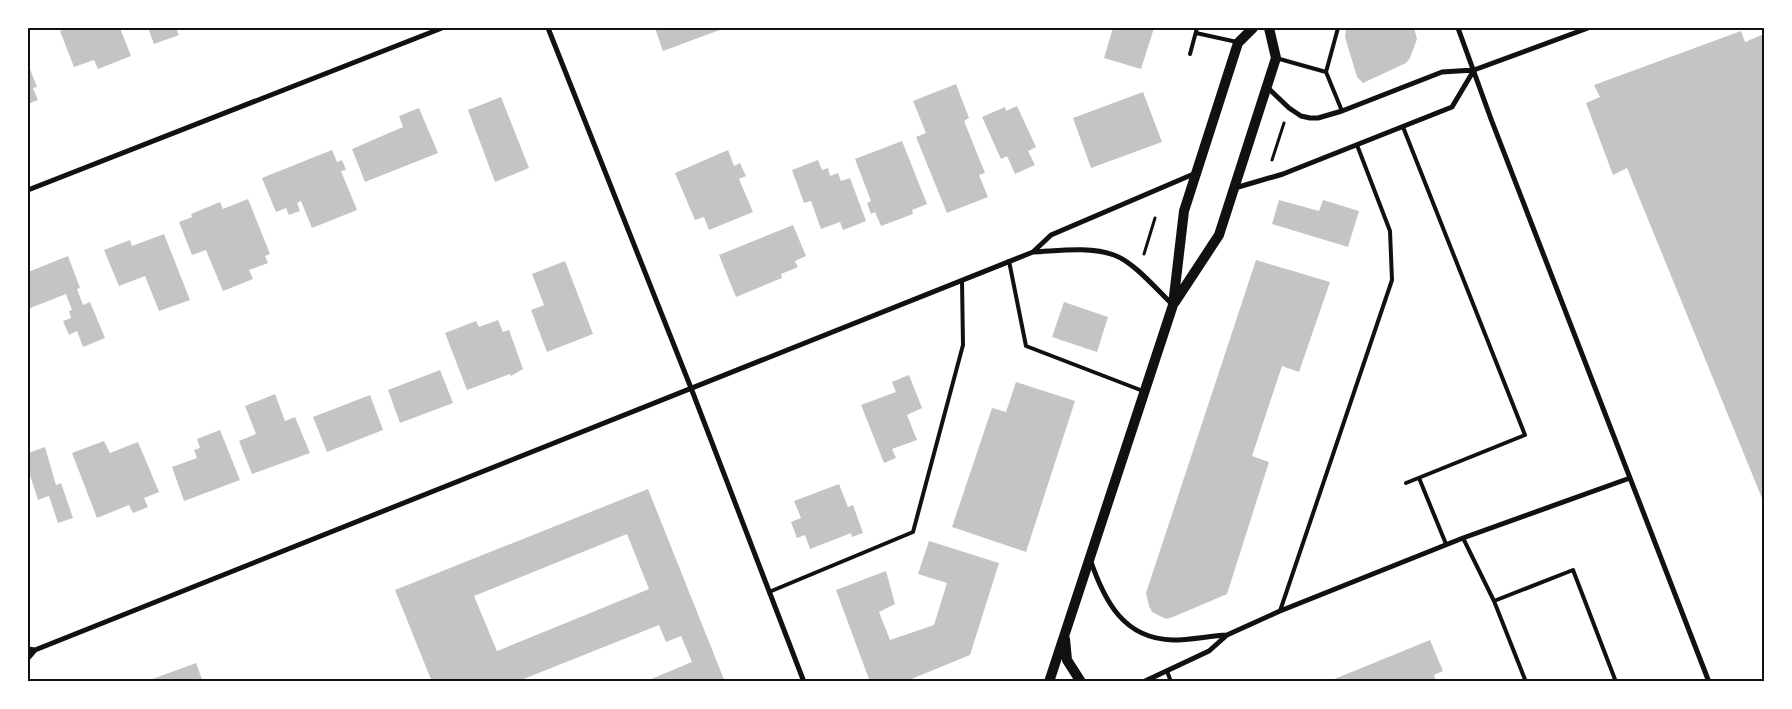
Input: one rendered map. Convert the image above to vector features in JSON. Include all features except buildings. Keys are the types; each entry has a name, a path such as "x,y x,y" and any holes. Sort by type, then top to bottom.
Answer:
{"main road":[{"path":"1049,682 1173,305 1184,211 1238,42 1253,28"},
{"path":"1173,305 1219,235 1276,58 1269,28"},
{"path":"1065,633 1067,660 1081,682"}],"street":[{"path":"28,190 442,28"},
{"path":"548,28 691,388 804,682"},
{"path":"1458,28 1491,120 1709,682"},
{"path":"1266,87 1301,116 1318,118 1342,111 1442,72 1474,70 1588,28"},
{"path":"1234,188 1283,174 1452,107 1474,70"},
{"path":"1033,252 1051,234 1196,173"},
{"path":"28,658 35,650 1033,252 1089,251 1115,255 1126,262 1173,305"},
{"path":"1090,558 1099,586 1110,605 1134,629 1157,638 1172,640 1227,634 1446,544 1630,478"},
{"path":"1143,682 1209,651 1227,634"},
{"path":"28,649 35,650"}],"lane":[{"path":"1190,54 1197,28"},
{"path":"1338,28 1326,72 1342,111"},
{"path":"1196,33 1238,42"},
{"path":"1276,58 1326,72"},
{"path":"1403,127 1526,435 1406,483"},
{"path":"1280,611 1392,280 1390,231 1357,145"},
{"path":"1010,261 1026,346 1145,392"},
{"path":"769,592 913,532 963,345 962,280"},
{"path":"1419,478 1446,544"},
{"path":"1463,538 1494,601 1526,682"},
{"path":"1494,601 1574,570 1616,682"},
{"path":"1167,671 1171,682"}],"path":[{"path":"1270,168 1285,119"},
{"path":"1141,262 1154,218"}]}
